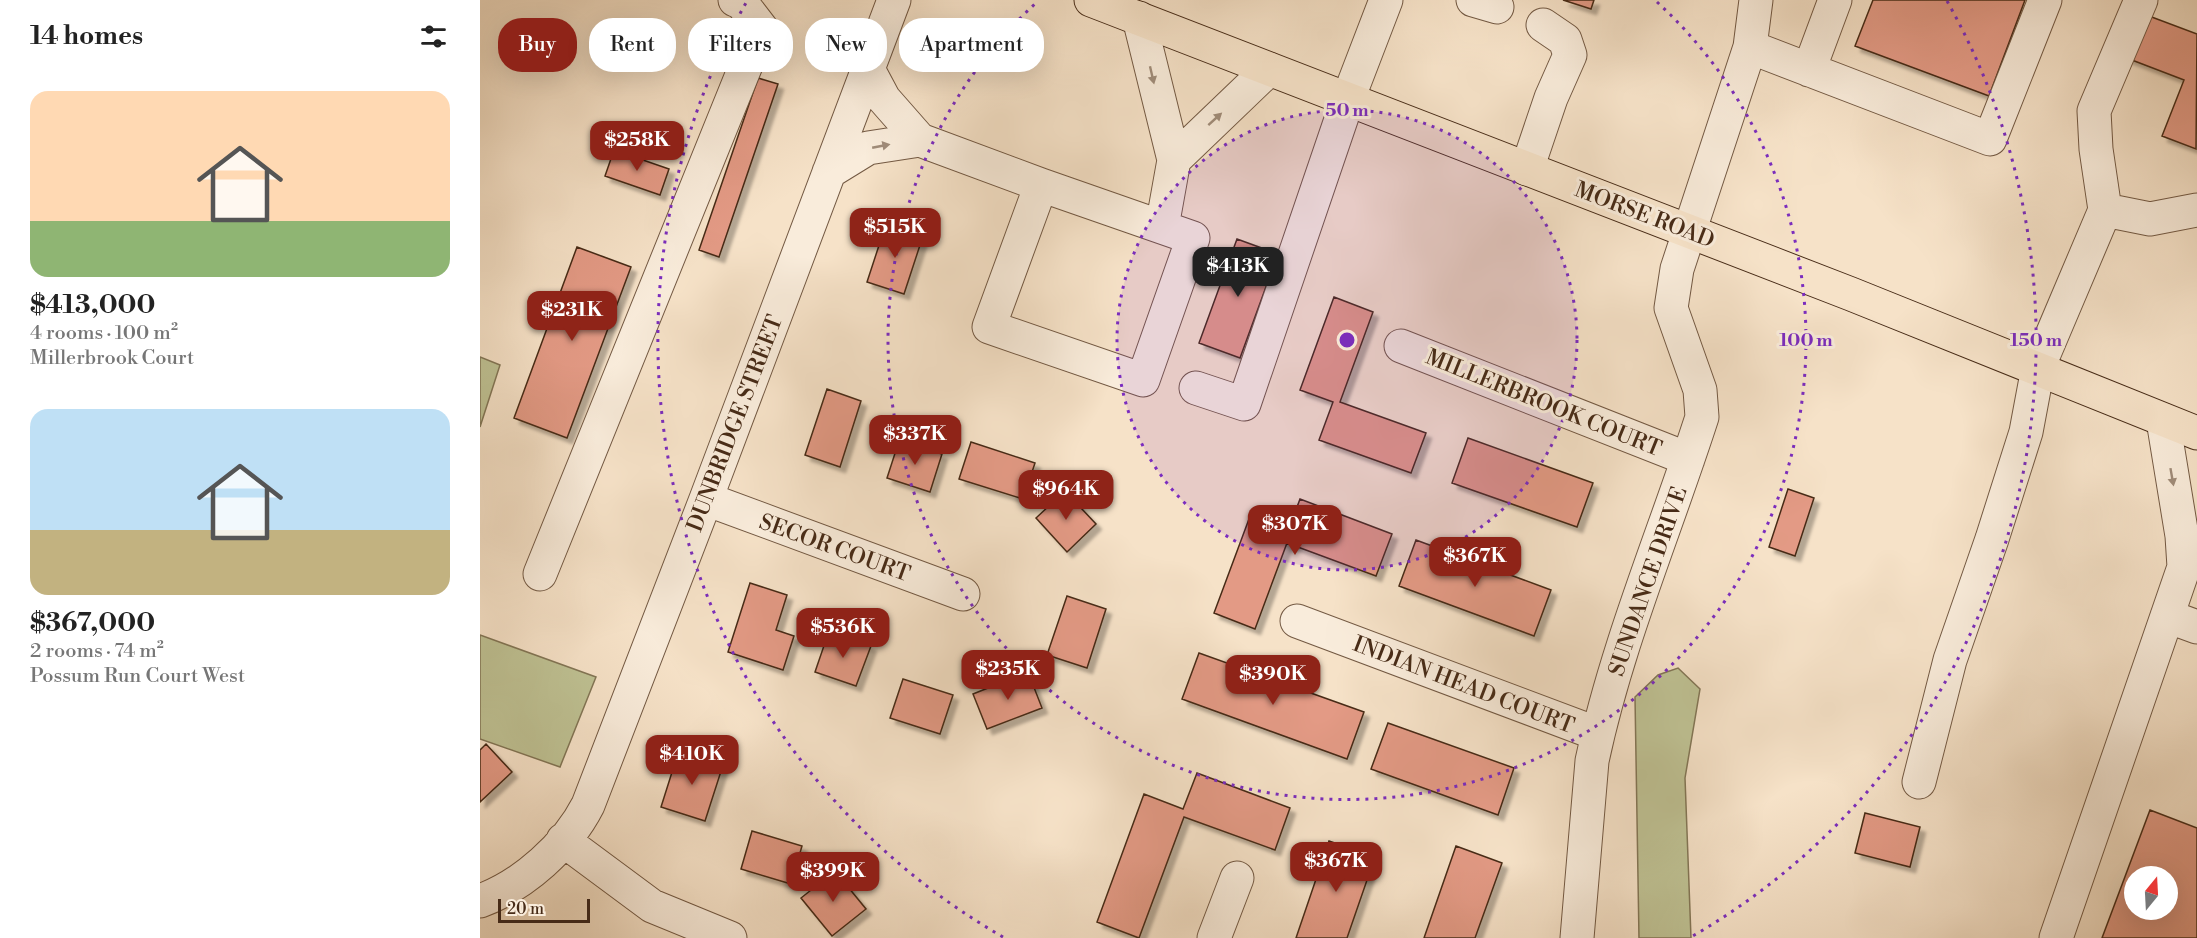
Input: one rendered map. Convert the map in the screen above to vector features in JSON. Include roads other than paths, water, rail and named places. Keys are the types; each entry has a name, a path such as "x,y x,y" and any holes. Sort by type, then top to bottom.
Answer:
{"main road":[{"name":"MORSE ROAD","path":"1118,7 1269,69 1689,231 2197,433"}],"street":[{"path":"540,574 761,28 741,2 735,0"},
{"name":"DUNBRIDGE STREET","path":"887,19 894,0"},
{"path":"1196,388 1244,404 1348,99 1386,0"},
{"name":"SUNDANCE DRIVE","path":"1577,938 1593,761 1598,734 1629,624 1702,417 1700,390 1671,308 1677,269 1750,47 1756,0"},
{"path":"1809,70 1835,0"},
{"path":"1750,47 1990,139 2045,0"},
{"path":"1919,782 1950,660 2026,432 2038,368 2105,210 2096,149 2094,111 2141,0"},
{"path":"1118,7 1174,160 1162,227"},
{"path":"1527,169 1551,98 1570,55 1565,40 1544,25"},
{"path":"1174,160 1269,69"},
{"name":"DUNBRIDGE STREET","path":"480,901 528,877 578,824 588,805 867,72"},
{"path":"870,72 884,99 920,140 1037,196 1162,227 1191,245 1143,380 989,327 1037,196"},
{"path":"829,172 868,148 920,140"},
{"path":"2105,210 2150,219 2197,210"},
{"name":"MILLERBROOK COURT","path":"1401,346 1688,459"},
{"path":"2056,938 2182,621 2191,561 2182,536 2163,420"},
{"name":"SECOR COURT","path":"706,499 963,594"},
{"name":"INDIAN HEAD COURT","path":"1297,621 1598,734"},
{"path":"563,840 652,906 730,938"},
{"path":"1214,938 1237,878"}]}
